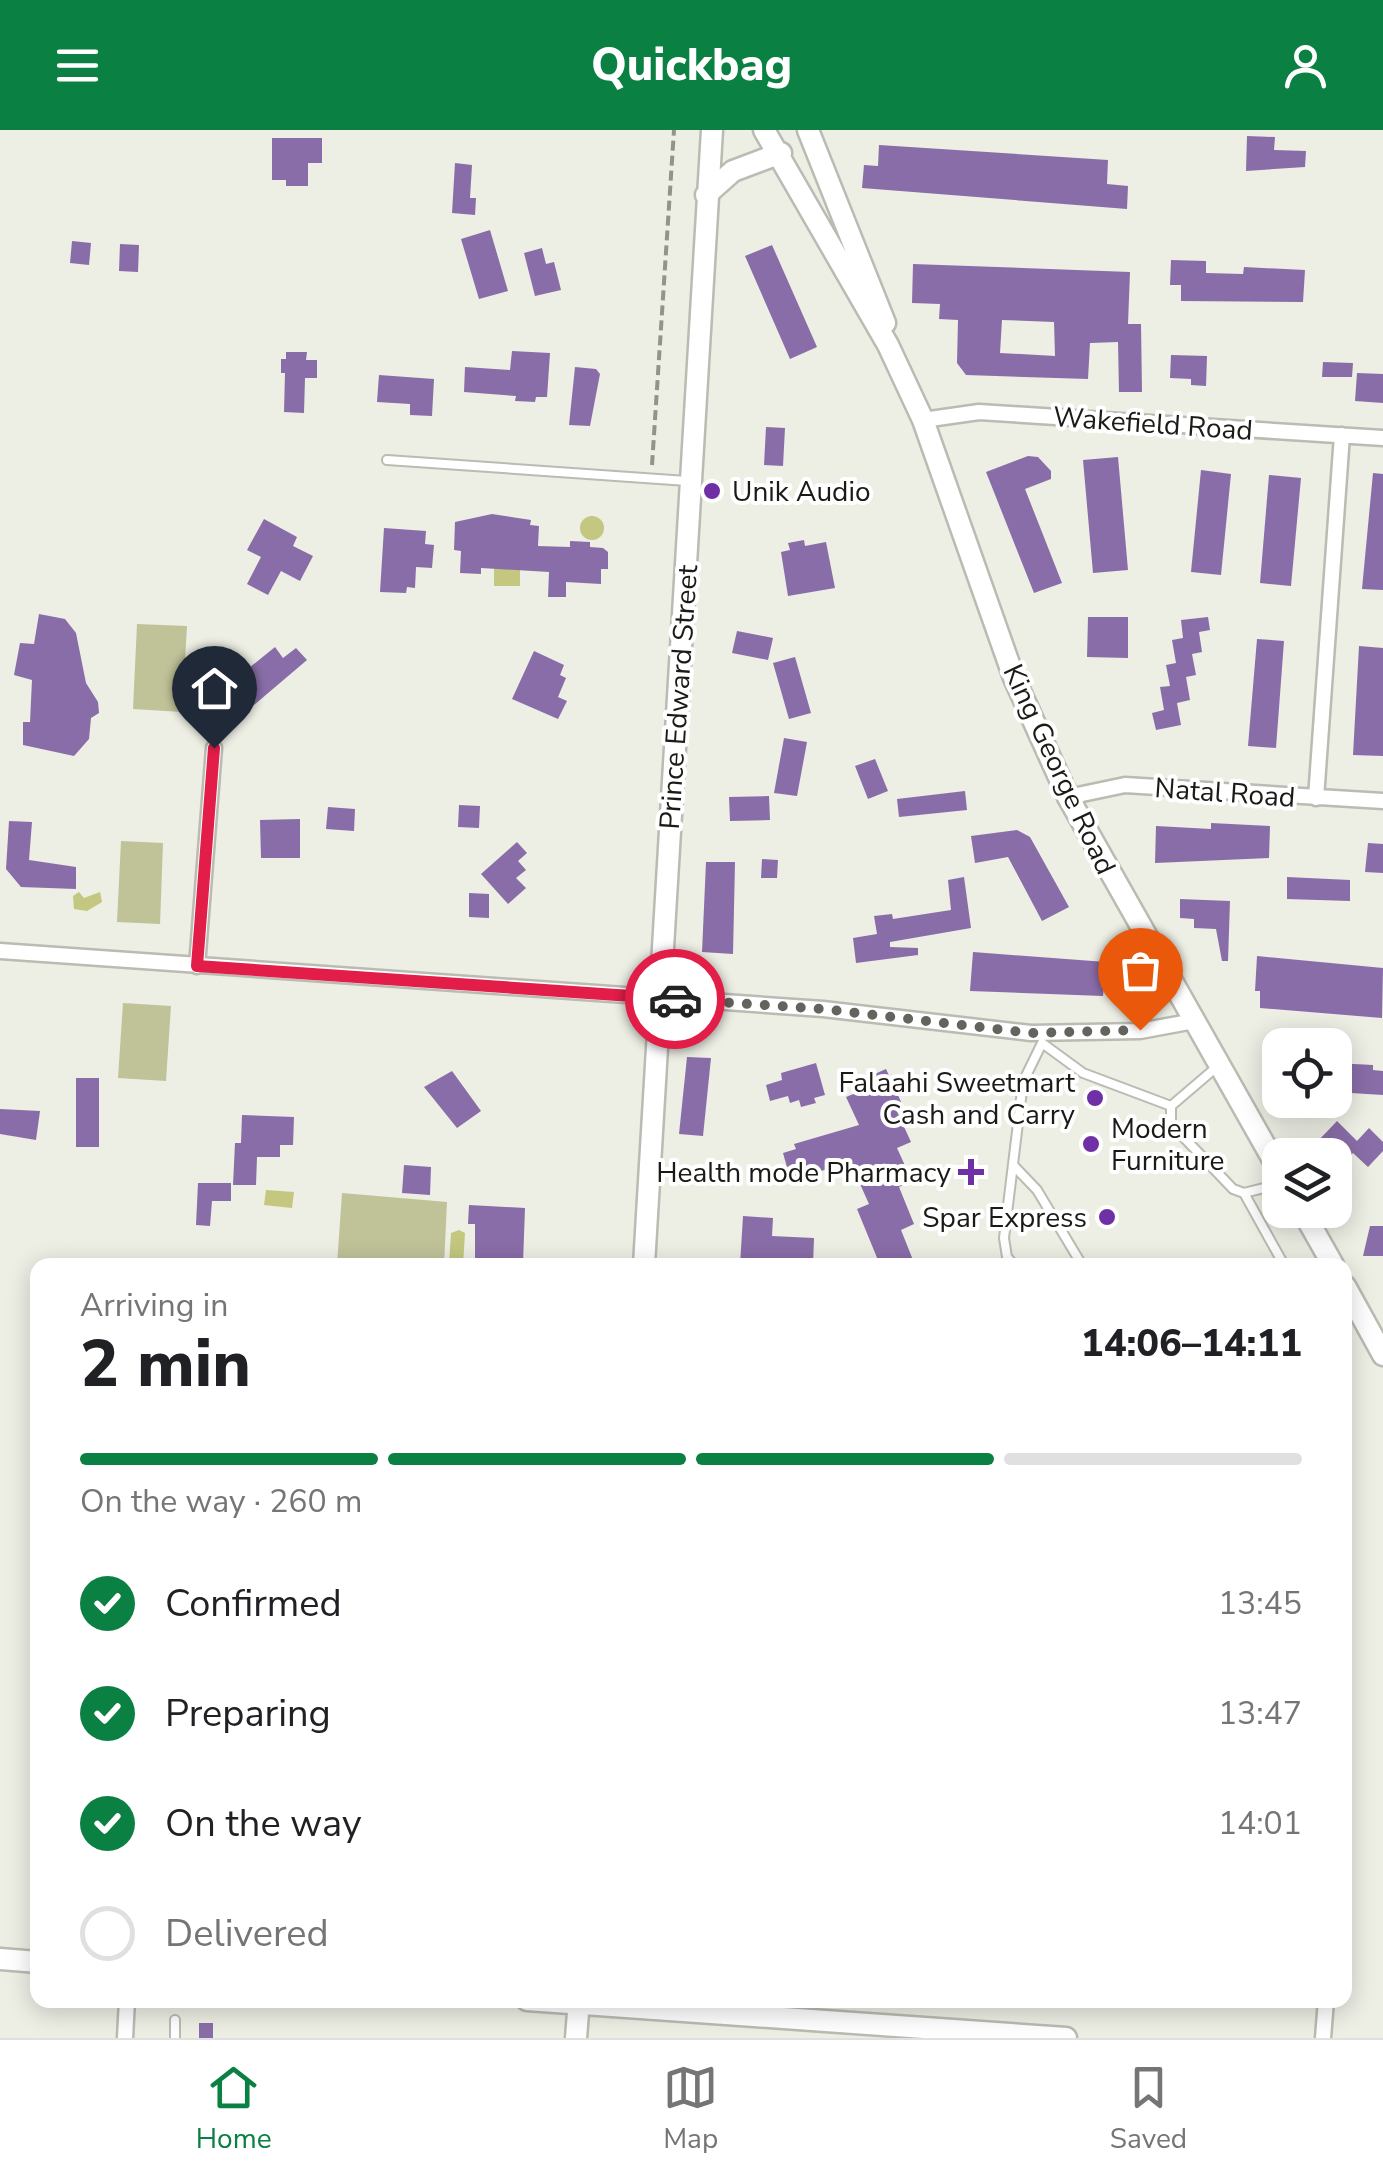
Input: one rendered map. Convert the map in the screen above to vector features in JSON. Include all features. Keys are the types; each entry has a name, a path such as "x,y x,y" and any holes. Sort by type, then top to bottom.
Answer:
{"main road":[{"name":"Prince Edward Street","path":"644,1258 712,130"},
{"name":"King George Road","path":"764,130 888,344 923,420 1014,678 1068,797 1262,1140"},
{"name":"King George Road","path":"808,130 884,318 888,344"},
{"path":"706,196 741,166 780,152"},
{"path":"1312,1228 1329,1258"},
{"path":"1352,1308 1357,1324 1383,1354"},
{"path":"0,1959 30,1961"},
{"path":"576,2038 578,2008"},
{"path":"660,2008 1066,2038"}],"street":[{"name":"Wakefield Road","path":"923,420 979,412 1383,438"},
{"path":"1316,798 1342,434"},
{"path":"197,966 214,748"},
{"name":"Natal Road","path":"1068,797 1125,785 1383,801"},
{"path":"0,950 823,1009 1037,1038 1140,1030 1194,1021"},
{"path":"124,2038 126,2008"},
{"path":"1323,2038 1325,2008"}],"lane":[{"path":"387,460 692,481"},
{"path":"1008,1258 1004,1238 1023,1082 1037,1038 1083,1074 1172,1106"},
{"path":"1219,1065 1172,1106 1171,1124 1234,1189 1244,1193 1262,1188"},
{"path":"1013,1166 1036,1190 1078,1258"},
{"path":"1244,1193 1280,1258"},
{"path":"175,2020 175,2038"}],"path":[{"path":"652,480 674,130"}],"shaded area":[{"path":"592,516 604,528 592,540 580,528"},
{"path":"494,568 520,569 520,586 494,586"},
{"path":"137,624 187,626 182,712 133,709"},
{"path":"121,841 163,843 160,924 117,922"},
{"path":"79,892 84,898 100,892 102,902 87,911 74,909 73,896"},
{"path":"123,1003 171,1006 166,1081 118,1078"},
{"path":"266,1190 294,1192 292,1208 264,1205"},
{"path":"342,1193 447,1202 444,1258 337,1258"},
{"path":"451,1233 465,1233 463,1258 449,1258"}],"building":[{"path":"1247,136 1275,137 1274,150 1306,151 1305,167 1246,171"},
{"path":"272,138 322,138 322,163 308,163 308,186 286,186 286,180 272,180"},
{"path":"879,145 1108,160 1107,184 1128,186 1127,209 862,188 864,165 878,166"},
{"path":"455,163 472,165 470,198 476,198 475,215 452,213"},
{"path":"490,230 508,291 479,299 461,239"},
{"path":"72,241 91,243 89,265 70,263"},
{"path":"120,244 139,245 138,272 119,271"},
{"path":"772,245 817,347 790,359 745,256"},
{"path":"542,248 546,264 554,262 561,290 535,296 524,253"},
{"path":"1171,260 1206,261 1206,273 1243,274 1244,267 1305,270 1303,302 1181,301 1181,285 1170,285"},
{"path":"913,264 1130,272 1128,324 1141,324 1142,392 1119,392 1118,342 1090,343 1088,379 966,375 957,363 958,320 939,319 940,304 912,303","holes":["1002,320 1054,322 1055,356 1000,353"]},
{"path":"512,351 550,353 547,397 536,397 535,402 515,401 516,396 464,392 465,367 510,370"},
{"path":"286,352 307,352 306,360 317,360 317,378 305,378 304,413 284,412 285,373 281,373 281,359 286,359"},
{"path":"1171,355 1207,356 1206,386 1191,385 1191,379 1170,378"},
{"path":"1323,362 1353,363 1352,377 1322,377"},
{"path":"575,367 596,369 600,374 590,426 569,425"},
{"path":"1357,373 1383,374 1383,403 1355,401"},
{"path":"379,375 434,379 432,416 410,415 410,404 377,402"},
{"path":"766,427 785,428 783,466 764,465"},
{"path":"1028,456 1038,457 1051,471 1051,479 1025,489 1062,583 1034,593 986,472"},
{"path":"1118,457 1128,570 1093,573 1083,460"},
{"path":"1201,470 1231,474 1221,575 1191,572"},
{"path":"1373,473 1383,474 1383,590 1362,589"},
{"path":"1269,475 1301,478 1291,586 1260,583"},
{"path":"492,514 531,520 530,525 539,526 538,546 570,547 570,541 590,542 590,547 603,548 608,552 608,569 601,569 601,584 566,582 566,597 548,597 549,572 481,568 481,574 460,573 461,551 454,550 455,522"},
{"path":"264,519 297,537 293,546 313,556 300,581 281,571 268,595 247,584 261,557 247,550"},
{"path":"384,528 426,531 425,544 434,545 432,568 416,567 415,588 407,587 406,593 380,592"},
{"path":"804,540 805,546 826,542 835,588 788,596 781,552 790,550 788,543"},
{"path":"39,614 65,619 76,633 86,683 98,702 99,713 91,718 89,739 74,756 23,745 23,722 30,722 32,680 14,675 20,643 34,644"},
{"path":"1088,617 1128,617 1128,658 1087,657"},
{"path":"1208,617 1210,630 1199,632 1202,652 1192,654 1196,675 1186,677 1190,700 1177,703 1181,725 1156,730 1152,713 1164,710 1160,687 1170,686 1166,665 1176,663 1172,640 1183,638 1181,620"},
{"path":"737,631 773,638 768,660 732,653"},
{"path":"1257,639 1284,641 1276,748 1248,746"},
{"path":"1359,646 1383,648 1383,756 1353,755"},
{"path":"275,647 283,658 296,648 307,660 254,705 234,680"},
{"path":"534,651 564,665 560,675 566,678 558,697 567,701 558,719 512,699"},
{"path":"795,657 811,713 789,719 773,663"},
{"path":"784,738 807,742 797,796 774,793"},
{"path":"875,759 888,791 868,799 855,766"},
{"path":"965,791 967,810 899,817 897,799"},
{"path":"769,796 770,820 730,821 729,797"},
{"path":"459,805 480,806 479,828 458,827"},
{"path":"328,807 355,809 354,831 326,829"},
{"path":"300,819 300,858 261,858 260,820"},
{"path":"9,821 32,822 29,860 76,867 76,889 21,887 6,869"},
{"path":"1211,823 1270,826 1269,858 1155,863 1156,826 1211,829"},
{"path":"1017,830 1030,837 1069,907 1042,921 1008,857 975,863 971,836"},
{"path":"517,842 527,853 518,861 526,870 516,878 526,888 508,904 481,874"},
{"path":"1368,843 1383,844 1383,873 1365,872"},
{"path":"762,859 778,860 777,878 761,878"},
{"path":"706,862 735,862 733,954 702,952"},
{"path":"964,877 971,928 890,942 890,947 918,948 918,955 856,963 853,938 877,934 874,916 892,914 893,919 951,910 948,880"},
{"path":"1287,877 1350,880 1350,901 1287,899"},
{"path":"469,893 489,894 489,918 469,917"},
{"path":"1180,899 1230,901 1228,961 1222,961 1216,929 1194,928 1194,919 1180,918"},
{"path":"973,952 1106,962 1103,996 970,991"},
{"path":"1257,956 1383,968 1382,1018 1260,1008 1260,991 1255,991"},
{"path":"687,1057 711,1058 703,1136 679,1134"},
{"path":"816,1063 825,1095 814,1098 816,1103 801,1107 799,1100 790,1103 788,1096 770,1101 766,1085 782,1080 781,1073"},
{"path":"1352,1064 1373,1065 1373,1070 1383,1071 1383,1095 1352,1093"},
{"path":"886,1069 902,1104 895,1107 911,1142 897,1148 912,1181 899,1187 914,1224 901,1230 912,1258 877,1258 857,1209 869,1204 851,1164 790,1178 783,1153 796,1149 794,1144 859,1125 846,1097 863,1090 859,1081"},
{"path":"452,1071 481,1111 457,1128 424,1087"},
{"path":"76,1078 99,1078 99,1147 76,1147"},
{"path":"0,1109 40,1111 36,1140 0,1134"},
{"path":"242,1115 294,1117 293,1145 280,1145 280,1157 257,1157 256,1185 233,1185 235,1143 241,1143"},
{"path":"1337,1121 1357,1141 1369,1128 1383,1142 1383,1151 1368,1167 1352,1154 1352,1138 1321,1138"},
{"path":"404,1165 431,1167 430,1195 402,1193"},
{"path":"198,1183 231,1183 231,1201 212,1201 210,1226 196,1225"},
{"path":"469,1205 525,1208 523,1258 475,1258 475,1224 468,1224"},
{"path":"743,1216 773,1218 772,1236 814,1238 813,1258 740,1258"},
{"path":"1370,1226 1383,1226 1383,1256 1363,1256"},
{"path":"199,2023 213,2023 213,2038 199,2038"}],"way so far":[{"path":"675,999 823,1009 1031,1033 1140,1030"}],"place":[{"name":"Unik Audio","path":"712,491"},
{"name":"Falaahi Sweetmart Cash and Carry","path":"1095,1098"},
{"name":"Modern Furniture","path":"1091,1144"},
{"name":"Health mode Pharmacy","path":"971,1172"},
{"name":"Spar Express","path":"1107,1217"}],"route":[{"path":"214,748 197,966 675,999"}]}
